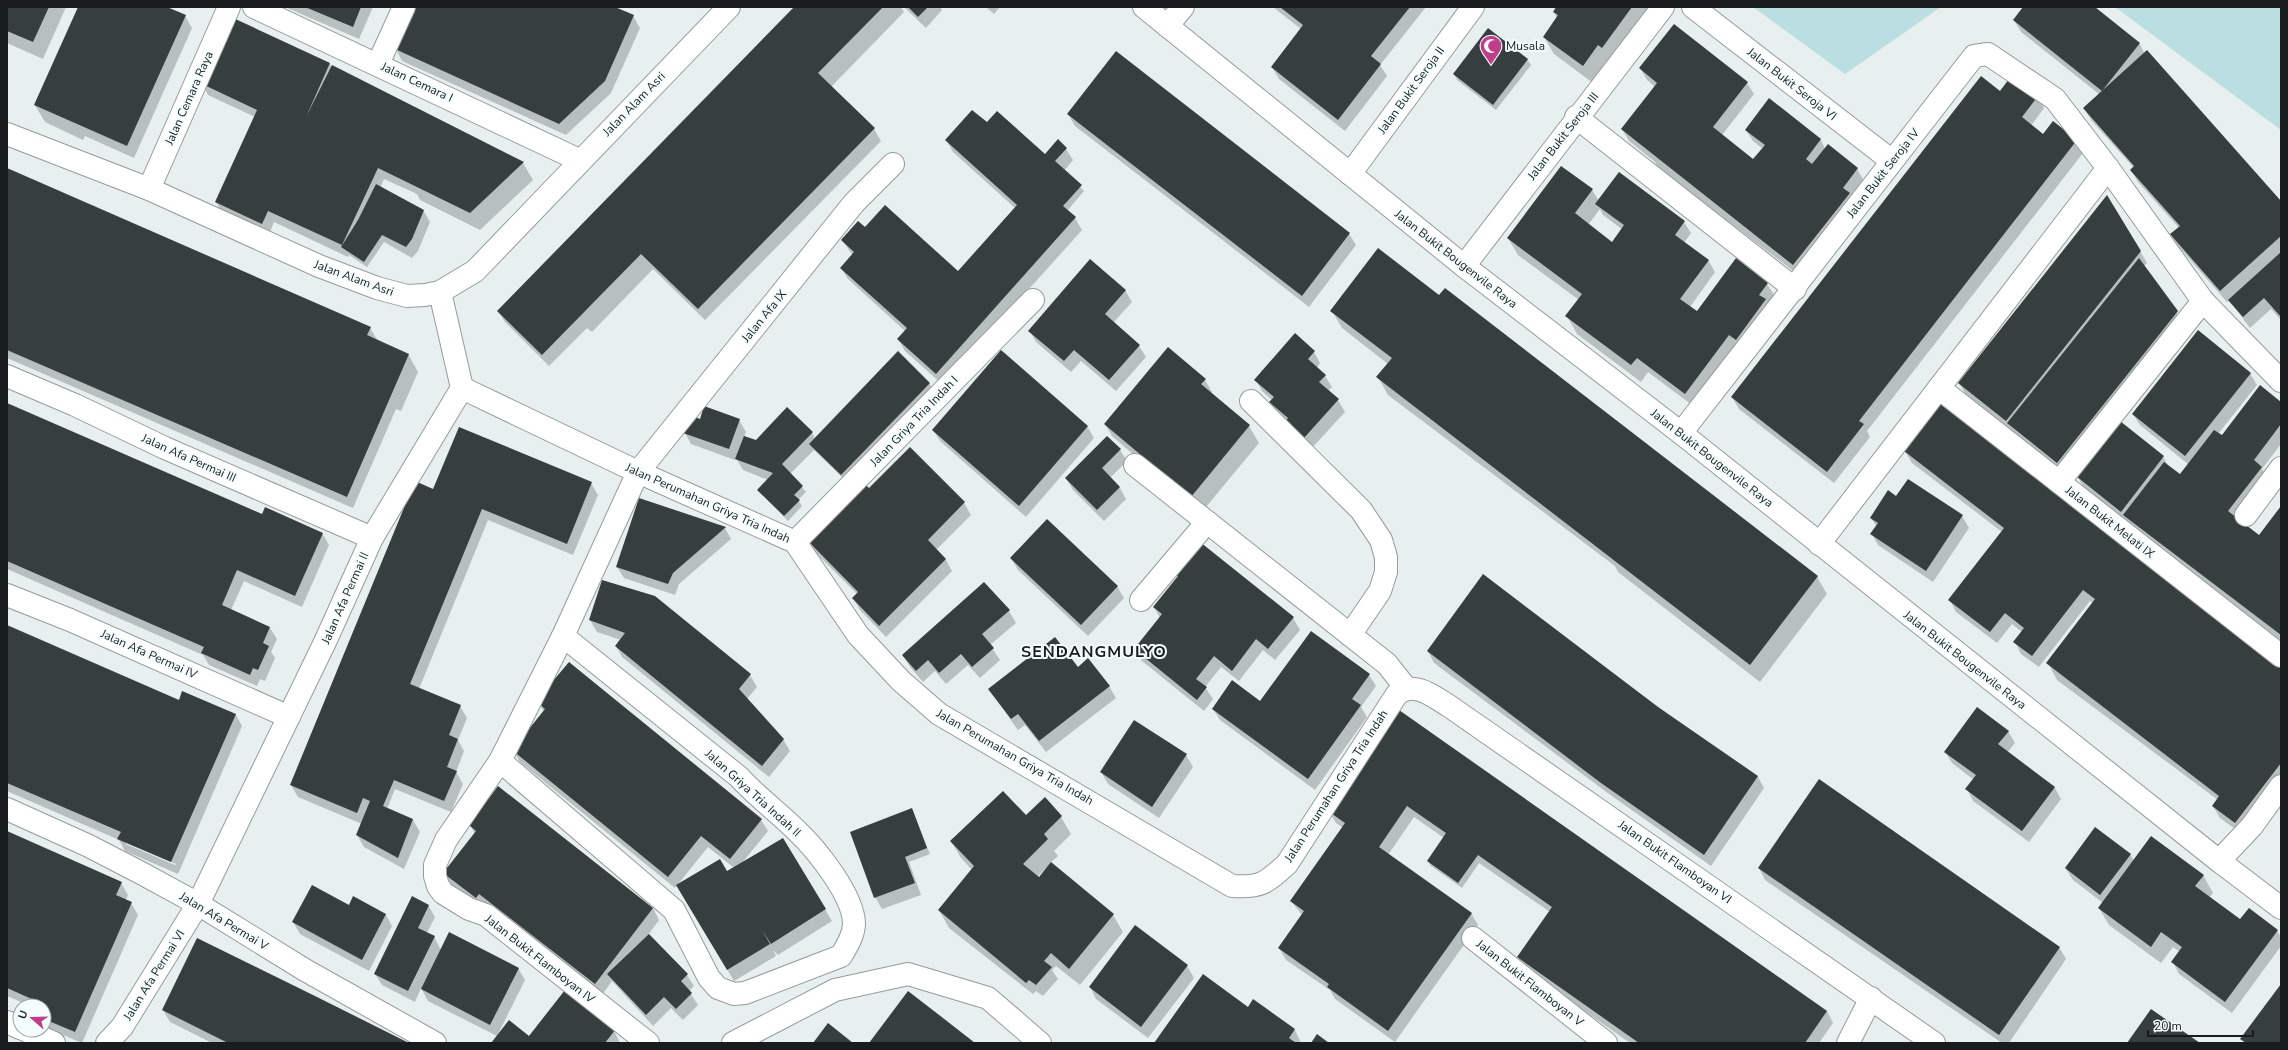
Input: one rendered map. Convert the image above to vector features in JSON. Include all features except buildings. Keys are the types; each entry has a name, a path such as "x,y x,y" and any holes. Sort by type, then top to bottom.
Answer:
{"street":[{"name":"Jalan Cemara Raya","path":"149,189 229,7"},
{"name":"Jalan Cemara I","path":"254,7 378,64 579,160"},
{"path":"378,64 404,7"},
{"name":"Jalan Alam Asri","path":"7,134 149,189 319,266 377,288 407,296 440,292 475,271 579,160 728,7"},
{"name":"Jalan Bukit Bougenvile Raya","path":"1144,7 1464,266 1681,434 2219,861 2281,908"},
{"path":"1167,26 1183,7"},
{"name":"Jalan Bukit Seroja II","path":"1350,174 1473,7"},
{"name":"Jalan Bukit Seroja III","path":"1464,266 1576,117 1663,7"},
{"name":"Jalan Bukit Seroja VI","path":"1693,7 1892,161"},
{"name":"Jalan Bukit Seroja IV","path":"1681,434 1974,56 1988,54 2055,99 2108,168 2203,301 2281,381"},
{"path":"1576,117 1795,288"},
{"name":"Jalan Afa IX","path":"435,876 435,865 446,840 500,761 563,636 638,472 854,203 893,164"},
{"path":"1819,544 2108,168"},
{"path":"440,292 462,388"},
{"name":"Jalan Griya Tria Indah I","path":"795,542 1033,300"},
{"path":"2059,482 2203,301"},
{"name":"Jalan Afa Permai III","path":"7,376 75,405 165,448 372,538"},
{"name":"Jalan Perumahan Griya Tria Indah","path":"462,388 638,472 795,542 858,635 901,681 939,714 1232,886 1252,888 1270,880 1287,864 1384,712 1397,694 1409,687"},
{"name":"Jalan Afa Permai II","path":"198,904 289,717 372,538 462,388"},
{"name":"Jalan Bukit Melati IX","path":"1939,388 2281,656"},
{"path":"1251,401 1361,510 1381,540 1386,557 1386,572 1380,591 1350,635"},
{"path":"1135,465 1391,668 1409,687"},
{"path":"2246,515 2281,468"},
{"path":"1141,600 1207,522"},
{"name":"Jalan Afa Permai IV","path":"7,595 70,620 289,717"},
{"name":"Jalan Griya Tria Indah II","path":"500,761 674,910 709,978 725,992 734,994 745,993 841,956 850,942 854,923 848,898 826,866 798,832 753,793 739,777 563,636"},
{"name":"Jalan Bukit Flamboyan VI","path":"1409,687 1433,696 1449,706 1872,998 1923,1040"},
{"path":"2219,861 2252,826 2281,786"},
{"name":"Jalan Afa Permai V","path":"7,809 89,846 198,904 306,970 435,1043"},
{"name":"Jalan Bukit Flamboyan IV","path":"435,876 443,893 469,909 486,915 648,1043"},
{"name":"Jalan Afa Permai VI","path":"107,1043 122,1027 198,904"},
{"name":"Jalan Bukit Flamboyan V","path":"1473,938 1606,1043"},
{"path":"733,1043 835,990 908,974 988,998 1040,1043"},
{"path":"1848,1043 1872,998"},
{"path":"43,1038 54,1043"}],"shaded area":[{"path":"1753,7 1941,7 1845,74"},
{"path":"2115,7 2281,7 2281,130"}],"place":[{"name":"Musala","path":"1491,66"}],"district":[{"name":"SENDANGMULYO","path":"1094,651"}]}
